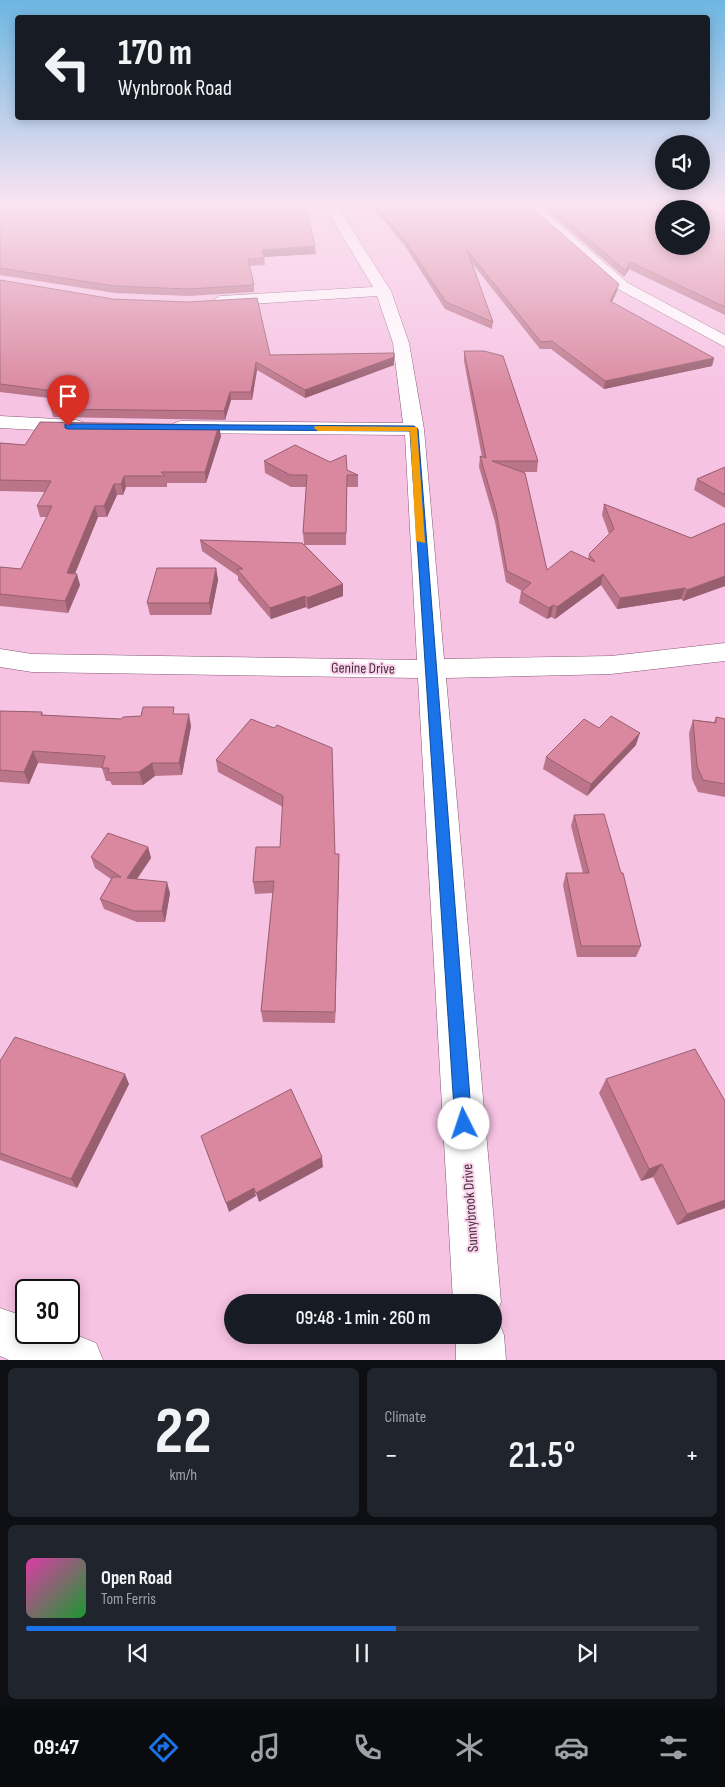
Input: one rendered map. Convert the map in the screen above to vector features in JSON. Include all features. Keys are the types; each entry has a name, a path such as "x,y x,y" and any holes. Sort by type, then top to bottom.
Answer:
{"street":[{"name":"Sunnybrook Drive","path":"369,267 383,290 401,343 414,429 476,1294"},
{"path":"602,267 623,286 725,342"},
{"path":"204,302 383,290"},
{"path":"0,422 95,427"},
{"path":"165,427 414,429"},
{"name":"Genine Drive","path":"0,658 32,662 169,666 430,669 611,665 725,652"},
{"path":"0,1332 79,1360"},
{"path":"480,1344 481,1360"}],"building":[{"path":"250,267 254,285 188,289 114,286 0,268"},
{"path":"423,267 473,267 493,322 446,302"},
{"path":"481,267 600,267 619,284 610,301 714,358 605,381 552,341 541,342"},
{"path":"642,267 725,267 725,307"},
{"path":"0,280 113,299 188,302 257,298 270,355 394,353 394,357 305,390 256,362 251,392 230,392 224,411 51,409 61,392 0,384"},
{"path":"464,351 484,351 503,356 538,461 492,461 525,473 547,570 571,551 595,562 589,554 614,529 604,504 691,538 725,523 725,576 687,590 685,588 620,598 603,574 557,607 553,605 549,608 521,592 531,583 507,571 496,511 480,456 486,458"},
{"path":"40,422 219,425 205,472 161,472 165,476 124,476 121,484 114,484 104,506 95,506 67,573 77,574 65,601 0,594 0,567 21,569 52,506 37,506 51,481 0,480 0,443 25,445"},
{"path":"295,445 330,462 346,455 347,470 358,475 347,475 346,533 303,533 307,475 290,475 264,461"},
{"path":"725,467 725,495 697,479"},
{"path":"200,540 302,543 343,584 307,598 305,596 270,608 237,569 243,569"},
{"path":"157,568 216,568 209,603 147,603"},
{"path":"143,707 174,707 173,714 189,714 179,763 152,763 139,772 108,773 109,768 102,768 105,756 33,751 24,772 0,770 0,711 42,712 41,715 121,719 123,717 141,716"},
{"path":"611,716 640,733 591,784 546,757 584,719 599,728"},
{"path":"716,717 725,719 725,784 703,780 697,766 693,720 716,723"},
{"path":"251,719 274,728 277,725 332,748 335,854 339,854 335,1012 261,1011 274,881 253,882 256,847 280,847 283,796 216,760"},
{"path":"604,814 621,873 623,873 641,946 581,946 566,873 589,873 574,815"},
{"path":"108,833 148,847 127,878 167,882 162,911 134,911 100,899 113,877 121,877 91,857"},
{"path":"15,1037 125,1074 71,1179 0,1153 0,1061"},
{"path":"695,1049 725,1101 725,1200 687,1214 662,1164 649,1169 606,1079"},
{"path":"291,1089 322,1157 256,1193 254,1188 226,1203 201,1136"}],"slow traffic":[{"path":"318,428 414,429 421,541"}],"route":[{"path":"68,426 414,429 430,681 464,1124"}]}
